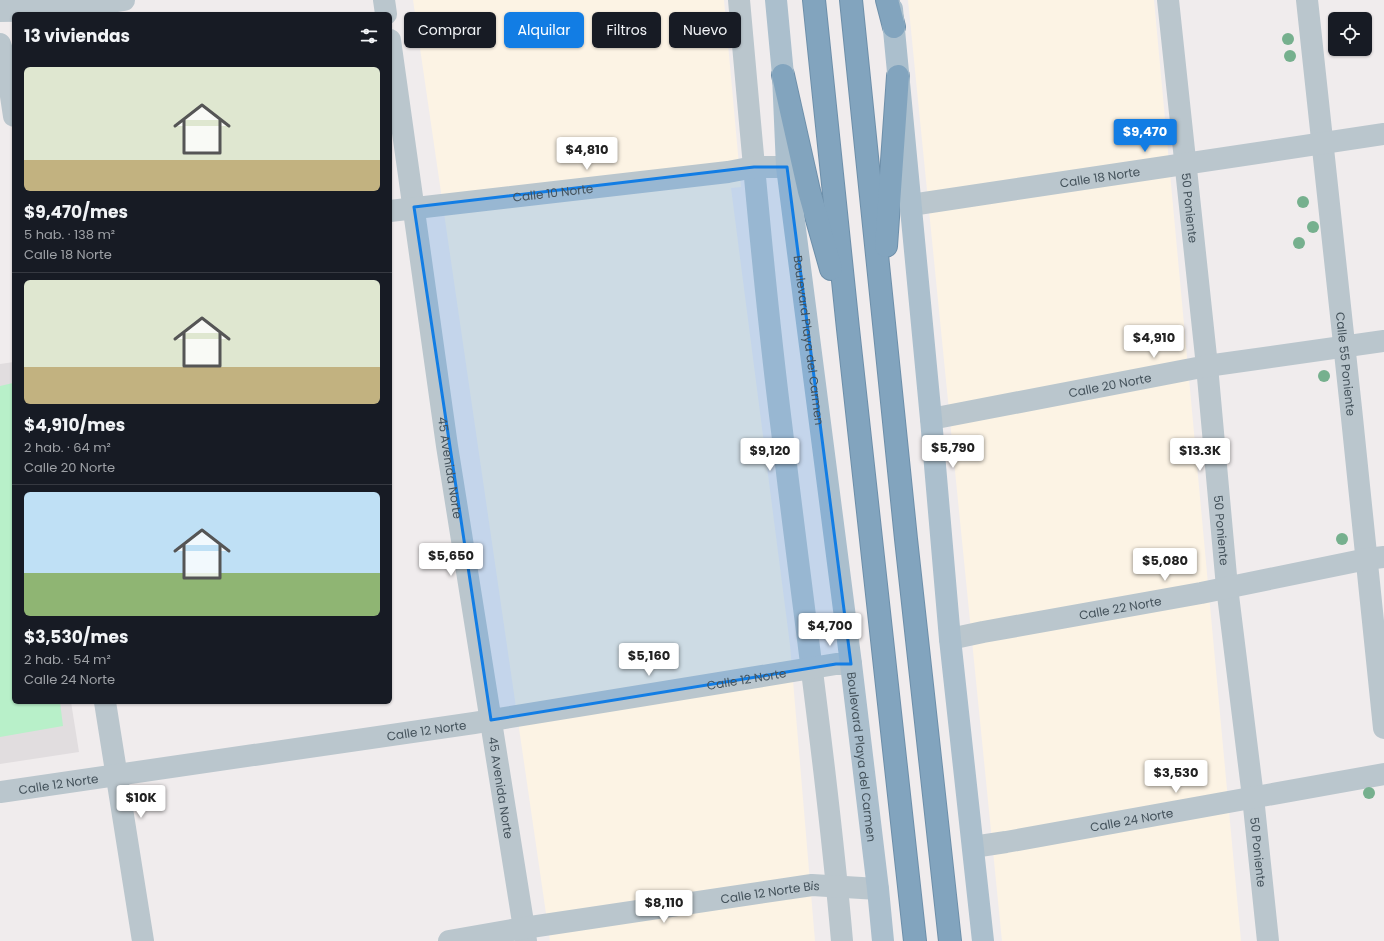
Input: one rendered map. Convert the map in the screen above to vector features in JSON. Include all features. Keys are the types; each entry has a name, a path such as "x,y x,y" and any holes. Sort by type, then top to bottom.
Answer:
{"highway":[{"path":"814,0 848,329 915,941"},
{"path":"851,0 906,539 950,941"},
{"path":"887,0 894,27"},
{"path":"783,75 809,191 848,329"},
{"path":"882,301 898,76"}],"main road":[{"name":"Boulevard Playa del Carmen","path":"776,0 783,75 787,167 851,664 883,941"},
{"path":"891,0 931,419 950,639 983,941"}],"street":[{"path":"0,11 61,10 124,0"},
{"path":"384,0 386,12"},
{"path":"740,0 754,167 781,428 838,886 842,941"},
{"name":"50 Poniente","path":"1168,0 1207,366 1228,587 1253,797 1268,941"},
{"name":"Calle 55 Poniente","path":"1307,0 1344,346 1376,558 1384,728"},
{"path":"0,44 6,63 12,103"},
{"name":"45 Avenida Norte","path":"392,54 447,446 525,934"},
{"name":"Calle 18 Norte","path":"911,205 1384,134"},
{"name":"Calle 10 Norte","path":"392,211 720,173 754,167 787,167"},
{"name":"Calle 20 Norte","path":"931,419 1207,366 1384,341"},
{"name":"Calle 22 Norte","path":"950,639 1201,593 1376,558"},
{"name":"Calle 12 Norte","path":"0,792 491,720 836,664 851,664"},
{"path":"105,704 143,941"},
{"name":"Calle 24 Norte","path":"973,847 1384,774"},
{"name":"Calle 12 Norte Bis","path":"449,941 525,934 812,885 878,889"}],"highlighted area":[{"path":"754,167 787,167 851,664 836,664 491,720 414,207"}],"shaded area":[{"path":"413,0 724,0 725,12 669,12 669,48 728,48 741,187 731,188 790,645 815,941 550,941 420,48 496,48 496,12 415,12"},
{"path":"908,0 1154,0 1241,941 1002,941"},
{"path":"12,362 12,704 71,704 79,752 0,764 0,364"}],"green space":[{"path":"12,383 12,704 60,704 63,726 0,737 0,386"}]}
